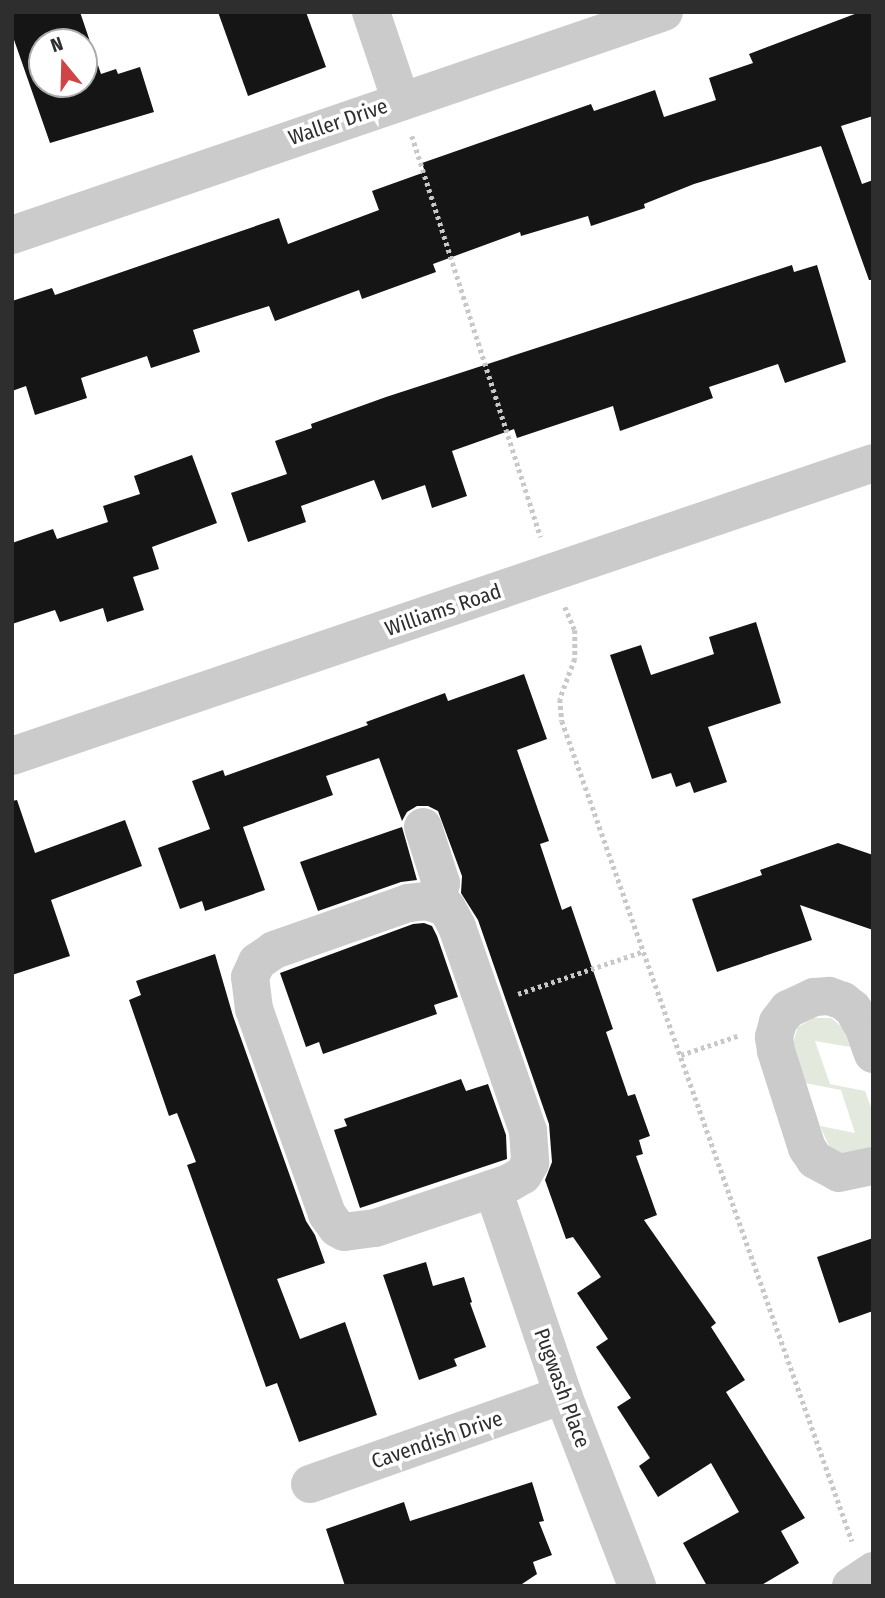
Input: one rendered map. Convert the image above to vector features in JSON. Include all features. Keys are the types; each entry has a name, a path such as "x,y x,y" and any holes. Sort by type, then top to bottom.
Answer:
{"street":[{"path":"371,12 405,114"},
{"name":"Waller Drive","path":"12,234 405,114 664,12"},
{"name":"Williams Road","path":"12,756 873,463"},
{"path":"424,827 441,883 438,902"},
{"path":"438,902 452,916 484,1006 524,1119 531,1149 530,1163 523,1175 493,1189 375,1228 353,1233 337,1228 327,1214 250,996 253,968 264,955 274,950 408,903 438,902"},
{"path":"873,1054 858,1018 843,1001 829,996 814,998 788,1009 778,1022 774,1037 807,1148 815,1160 839,1173 873,1166"},
{"name":"Pugwash Place","path":"493,1189 563,1395 637,1586"},
{"name":"Cavendish Drive","path":"310,1484 563,1395"}],"path":[{"path":"405,114 541,538"},
{"path":"564,605 575,630 575,659 560,699 562,722 860,1571"},
{"path":"484,1006 644,951"},
{"path":"681,1055 747,1033"}],"shaded area":[{"path":"813,1018 831,1018 842,1027 850,1047 815,1041 830,1084 865,1091 873,1113 873,1143 869,1149 849,1156 830,1148 820,1126 855,1133 841,1090 805,1083 793,1043 798,1027"}],"building":[{"path":"12,12 80,12 85,28 28,28 28,80 12,34"},
{"path":"218,12 306,12 326,67 248,96"},
{"path":"860,12 873,12 873,116 841,126 862,184 873,180 873,280 869,280 821,146 694,184 644,204 645,208 591,226 588,216 521,236 520,232 433,264 436,272 362,299 359,290 275,321 269,306 193,330 200,352 151,368 147,356 81,378 87,398 35,415 26,386 12,391 12,301 52,288 55,295 279,218 288,244 379,210 372,191 425,172 422,163 591,104 594,111 655,90 664,117 716,100 709,78 753,63 749,54"},
{"path":"98,65 101,74 116,69 118,74 140,67 154,112 50,143 34,98 98,98"},
{"path":"792,265 794,272 817,265 846,362 785,383 778,364 709,387 713,398 620,431 613,406 517,438 514,429 452,451 467,496 432,508 425,485 382,500 374,480 301,506 306,522 248,542 231,493 287,474 275,441 312,428 311,424 386,397"},
{"path":"192,455 217,523 152,547 159,569 133,577 144,610 107,622 103,608 60,622 55,610 12,624 12,543 53,529 57,539 108,522 103,506 140,494 134,476"},
{"path":"756,622 781,703 708,727 727,782 694,793 690,782 676,787 671,773 652,779 610,655 641,645 651,675 714,654 709,637"},
{"path":"524,674 547,739 517,750 549,841 540,844 562,910 571,906 613,1029 606,1032 628,1096 635,1094 650,1136 639,1140 643,1154 636,1156 657,1215 644,1220 716,1323 711,1327 745,1380 726,1392 805,1518 781,1531 799,1563 760,1586 707,1586 683,1543 739,1512 711,1463 658,1497 639,1466 650,1458 617,1407 631,1398 596,1347 608,1339 577,1293 601,1277 573,1237 566,1239 545,1180 552,1162 549,1124 478,920 461,893 462,876 438,811 428,806 417,806 407,812 402,821 379,758 326,776 333,795 243,827 265,890 205,911 202,901 180,909 158,848 210,829 192,781 223,770 225,776 368,725 366,722 445,693 448,701"},
{"path":"17,800 35,853 125,820 142,866 51,900 70,956 12,975 12,801"},
{"path":"402,827 417,880 401,882 318,911 300,862"},
{"path":"838,843 873,855 873,930 800,905 812,940 717,972 692,899 762,875 760,870"},
{"path":"424,923 432,926 437,936 458,997 434,1005 437,1014 323,1054 319,1042 306,1047 280,973 413,924"},
{"path":"215,954 233,1016 306,1221 315,1235 325,1263 277,1279 300,1339 345,1322 377,1415 299,1442 277,1383 266,1387 187,1165 196,1162 177,1113 169,1116 129,1000 141,995 136,981"},
{"path":"461,1079 466,1091 488,1084 506,1135 507,1159 360,1208 334,1130 347,1126 344,1119"},
{"path":"873,1238 873,1311 839,1323 817,1257"},
{"path":"426,1262 433,1286 464,1277 486,1347 454,1359 457,1366 419,1380 383,1275"},
{"path":"532,1482 544,1521 539,1522 552,1555 533,1562 537,1574 519,1586 345,1586 326,1529 404,1502 410,1521"}]}
